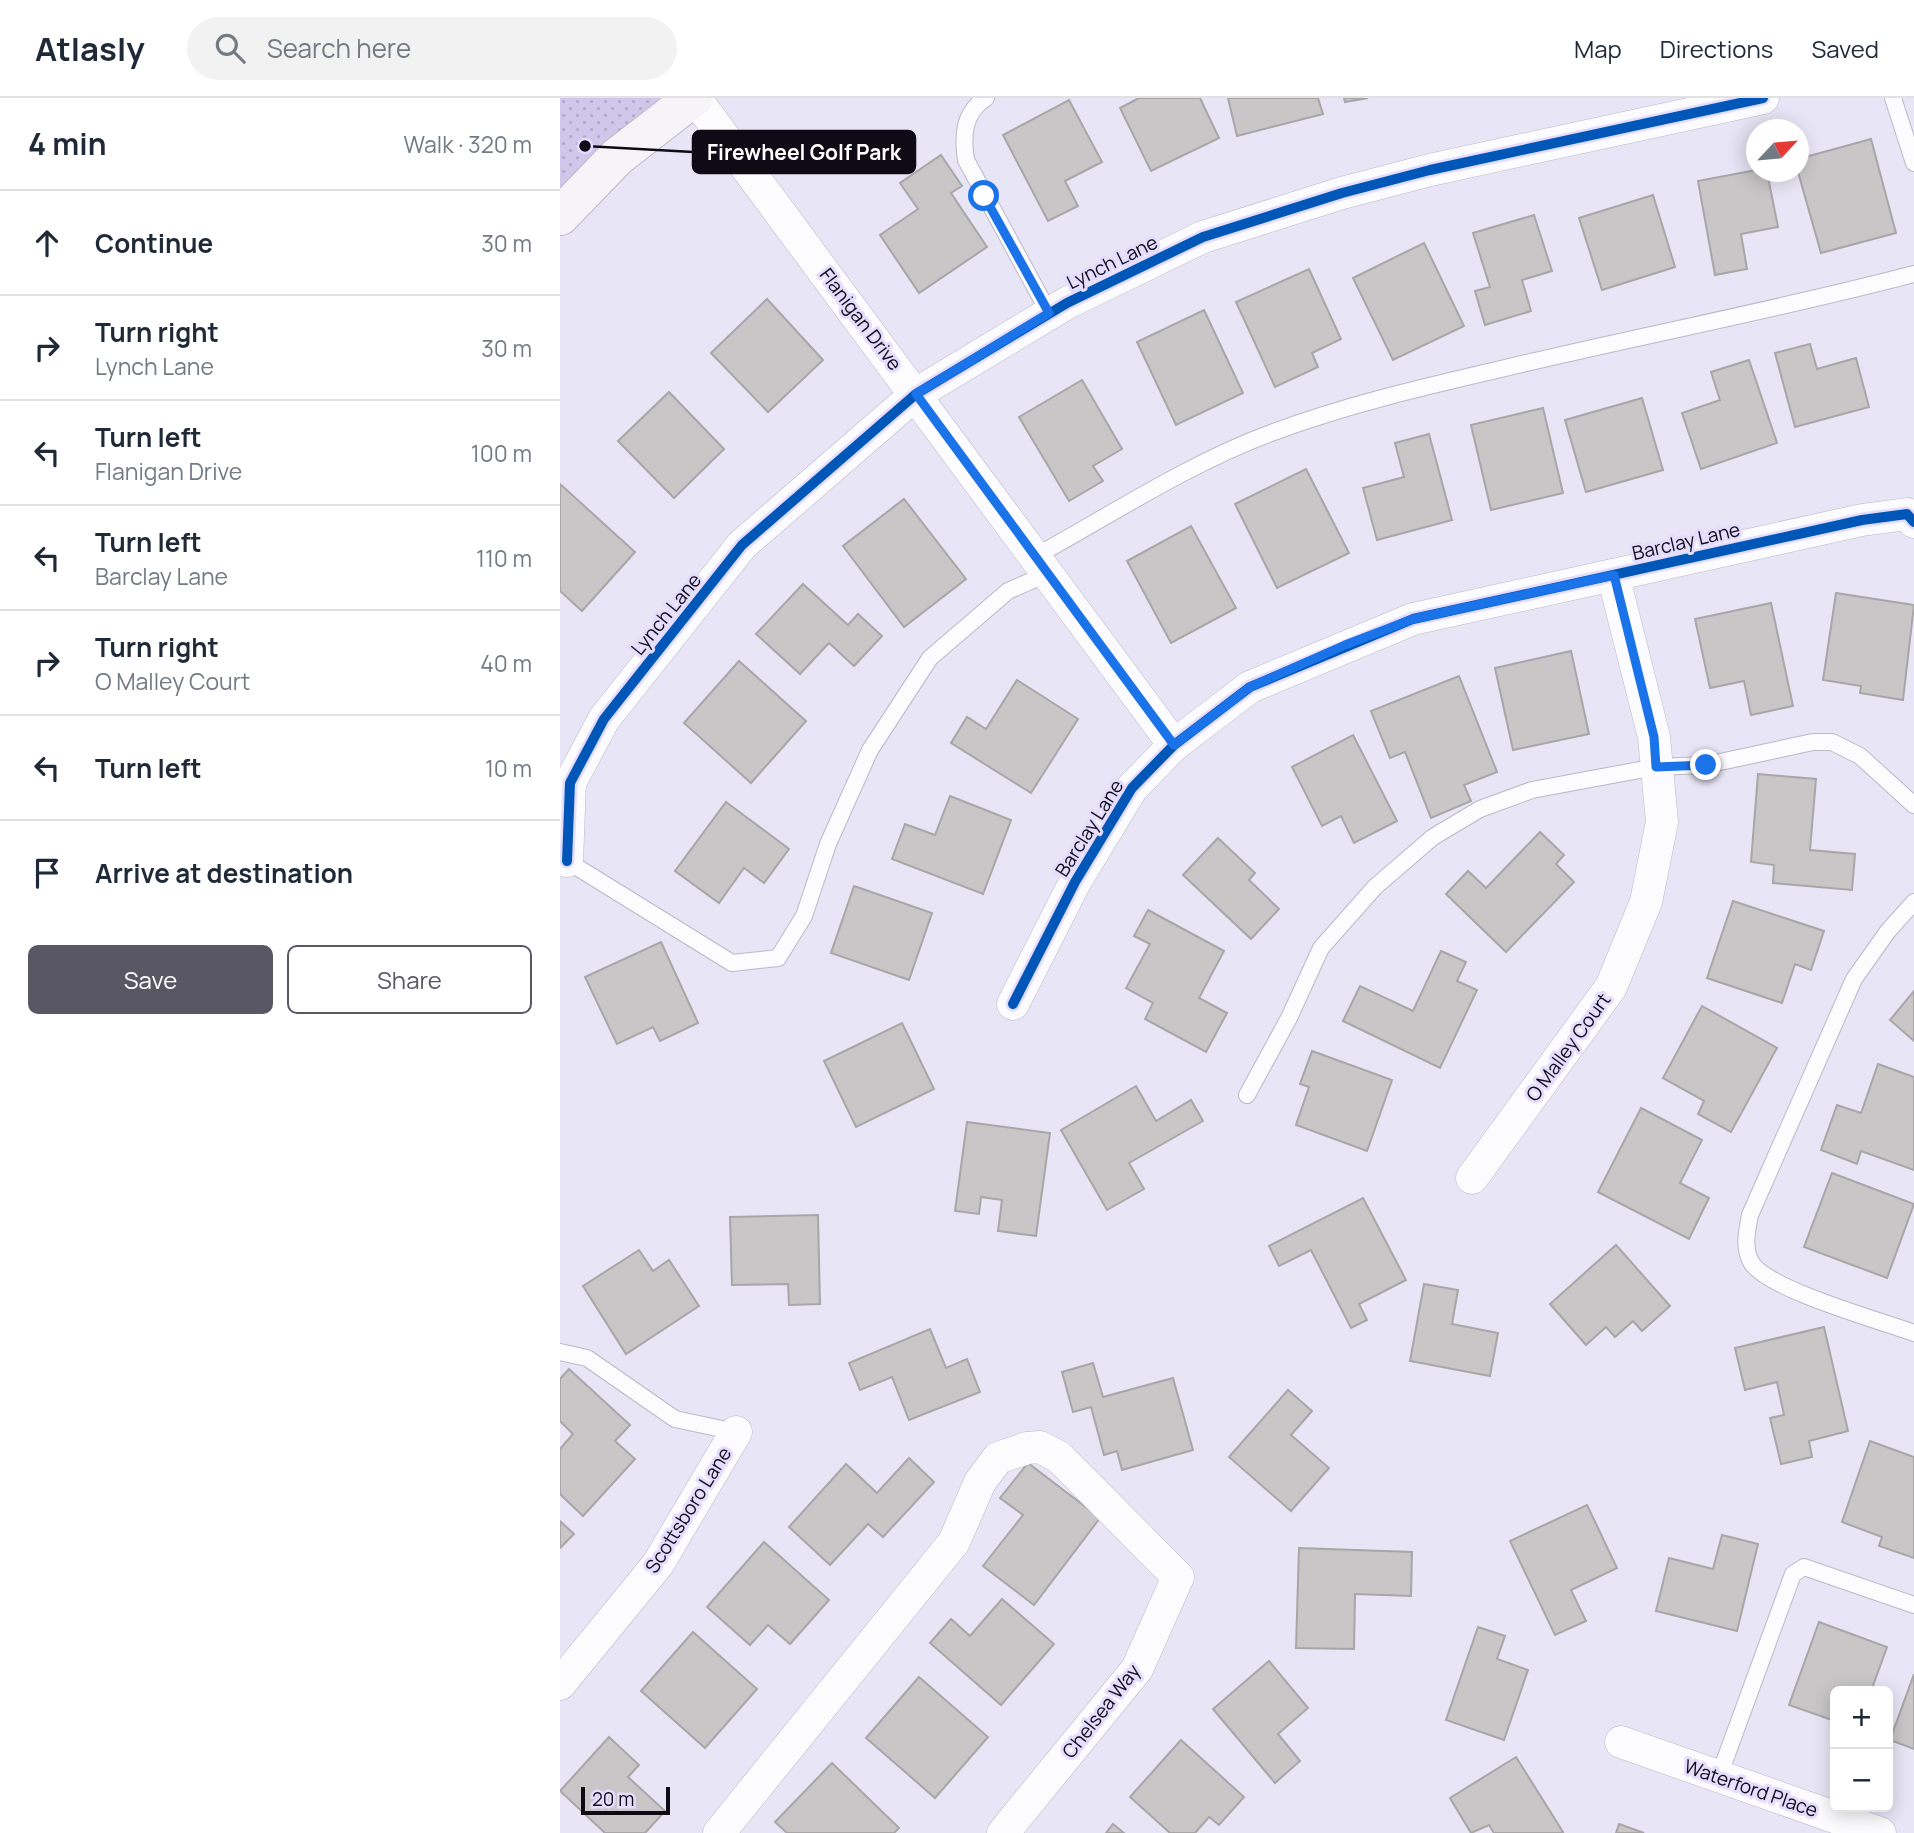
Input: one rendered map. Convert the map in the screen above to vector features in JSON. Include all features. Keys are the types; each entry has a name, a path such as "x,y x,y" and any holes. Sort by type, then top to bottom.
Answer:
{"main road":[{"path":"560,216 617,158 694,98"}],"street":[{"name":"Flanigan Drive","path":"694,98 1174,745"},
{"name":"Lynch Lane","path":"567,861 570,783 604,719 743,545 916,394 1049,313 1203,237 1342,193 1430,170 1763,98"},
{"name":"Barclay Lane","path":"1013,1003 1075,882 1132,788 1174,745 1250,687 1345,645 1413,619 1862,520 1907,514 1914,522"},
{"name":"O Malley Court","path":"1472,1178 1611,987 1646,902 1662,822 1654,737 1614,575"},
{"name":"Scottsboro Lane","path":"560,1685 658,1564 736,1432"},
{"name":"Chelsea Way","path":"719,1833 954,1542 980,1482 998,1458 1027,1448 1040,1447 1059,1457 1178,1577 1137,1669 1003,1833"},
{"name":"Waterford Place","path":"1621,1742 1880,1833"}],"lane":[{"path":"986,98 973,106 962,136 966,160 1049,313"},
{"path":"1893,98 1914,163"},
{"path":"567,861 732,963 778,958 804,916 828,844 870,750 930,658 1043,565 1165,484 1246,445 1343,409 1530,362 1808,302 1914,274"},
{"path":"1247,1095 1289,1018 1321,948 1375,887 1433,837 1480,809 1532,790 1656,767 1706,765 1813,742 1832,742 1860,756 1914,805"},
{"path":"1914,902 1888,931 1854,979 1750,1215 1745,1236 1747,1252 1753,1265 1781,1286 1914,1333"},
{"path":"560,1352 587,1358 676,1419 736,1432"},
{"path":"1719,1776 1793,1574 1804,1567 1914,1605"}],"shaded area":[{"path":"560,98 660,98 560,195"}],"building":[{"path":"1139,98 1200,98 1219,138 1151,171 1120,108"},
{"path":"1228,98 1318,98 1323,114 1237,136"},
{"path":"1344,98 1368,98 1345,102"},
{"path":"1069,100 1102,162 1065,181 1078,206 1048,221 1003,135"},
{"path":"1871,139 1896,233 1821,253 1801,182 1809,182 1809,156"},
{"path":"941,155 962,186 951,193 987,247 919,293 880,235 918,209 900,183"},
{"path":"1746,172 1746,182 1769,182 1778,227 1741,234 1747,269 1715,275 1698,181"},
{"path":"1653,195 1675,267 1602,290 1579,218"},
{"path":"1534,215 1552,271 1522,280 1531,311 1485,325 1475,291 1490,287 1473,233"},
{"path":"1424,243 1464,326 1393,360 1353,278"},
{"path":"1309,269 1341,339 1312,353 1318,367 1275,387 1236,302"},
{"path":"767,299 823,360 768,412 711,353"},
{"path":"1204,310 1243,393 1176,425 1137,342"},
{"path":"1810,344 1817,369 1856,358 1869,407 1795,427 1775,353"},
{"path":"1749,360 1777,443 1701,469 1682,413 1720,400 1711,372"},
{"path":"1082,380 1122,449 1093,466 1103,481 1069,501 1019,417"},
{"path":"669,392 724,449 674,498 618,441"},
{"path":"1642,398 1663,470 1586,492 1565,420"},
{"path":"1543,408 1563,493 1491,510 1471,425"},
{"path":"1429,434 1452,520 1377,540 1363,488 1404,477 1395,443"},
{"path":"1306,469 1349,553 1277,588 1235,504"},
{"path":"560,484 635,552 582,611 560,591"},
{"path":"904,499 966,579 904,627 843,546"},
{"path":"1191,526 1236,608 1171,643 1127,561"},
{"path":"803,584 848,625 858,614 882,636 854,666 829,643 800,674 756,634"},
{"path":"1836,593 1914,605 1903,700 1860,693 1861,686 1823,680"},
{"path":"1771,603 1793,706 1751,715 1744,681 1710,688 1695,619"},
{"path":"1571,651 1589,734 1513,750 1495,668"},
{"path":"739,661 806,721 751,783 684,723"},
{"path":"1459,676 1497,772 1464,785 1471,801 1431,818 1405,752 1390,758 1371,711"},
{"path":"1017,680 1078,719 1031,793 951,743 967,717 986,729"},
{"path":"1353,735 1397,821 1354,843 1341,816 1322,826 1292,767"},
{"path":"1758,774 1816,779 1810,850 1855,854 1852,890 1773,883 1774,865 1751,862"},
{"path":"950,796 1011,820 983,894 892,859 905,824 935,835"},
{"path":"726,802 789,849 764,883 744,868 719,903 675,871"},
{"path":"1540,832 1564,855 1556,864 1574,882 1506,952 1446,894 1468,871 1486,888"},
{"path":"1218,838 1255,873 1249,880 1279,909 1251,939 1183,875"},
{"path":"854,886 932,913 909,980 831,953"},
{"path":"1733,901 1824,931 1811,970 1795,964 1782,1003 1707,978"},
{"path":"1148,910 1224,951 1199,998 1227,1013 1206,1052 1145,1019 1153,1003 1126,988 1150,944 1134,936"},
{"path":"661,942 698,1023 660,1041 653,1027 617,1044 585,977"},
{"path":"1441,951 1466,962 1457,981 1477,990 1440,1068 1343,1021 1360,986 1413,1011"},
{"path":"1914,991 1914,1041 1890,1020"},
{"path":"1702,1006 1777,1048 1731,1132 1698,1114 1704,1101 1663,1078"},
{"path":"902,1023 934,1089 856,1127 824,1061"},
{"path":"1312,1051 1392,1080 1367,1151 1296,1125 1309,1087 1300,1084"},
{"path":"1878,1064 1914,1077 1914,1170 1861,1151 1857,1164 1821,1150 1837,1105 1861,1113"},
{"path":"1136,1086 1156,1121 1191,1100 1203,1121 1129,1163 1144,1189 1107,1210 1061,1130"},
{"path":"1641,1108 1702,1140 1680,1183 1709,1198 1689,1239 1598,1192"},
{"path":"967,1122 1050,1133 1036,1236 998,1231 1002,1200 981,1197 979,1214 955,1211"},
{"path":"1832,1173 1914,1204 1887,1278 1804,1247"},
{"path":"1363,1198 1406,1280 1359,1304 1367,1320 1351,1328 1311,1250 1279,1266 1269,1246"},
{"path":"818,1215 820,1304 789,1305 788,1284 732,1285 730,1217"},
{"path":"1616,1245 1670,1306 1642,1331 1633,1321 1615,1337 1606,1327 1586,1345 1550,1304"},
{"path":"639,1250 653,1271 669,1260 699,1306 626,1354 583,1286"},
{"path":"1424,1284 1458,1290 1452,1324 1498,1333 1490,1376 1410,1361"},
{"path":"1824,1327 1848,1431 1809,1441 1812,1457 1781,1464 1770,1418 1784,1415 1777,1382 1745,1390 1735,1348"},
{"path":"930,1329 946,1368 967,1359 980,1392 909,1420 892,1377 860,1390 849,1363"},
{"path":"1093,1363 1103,1397 1173,1378 1193,1450 1122,1470 1117,1451 1104,1455 1091,1407 1073,1412 1062,1372"},
{"path":"569,1369 630,1425 615,1441 635,1459 583,1516 560,1494 560,1449 573,1434 560,1421 560,1379"},
{"path":"1288,1390 1312,1411 1291,1435 1329,1468 1291,1511 1229,1457"},
{"path":"1870,1441 1914,1457 1914,1558 1879,1546 1882,1537 1842,1522"},
{"path":"909,1458 934,1482 883,1537 868,1524 830,1565 789,1527 846,1464 877,1493"},
{"path":"1028,1463 1100,1518 1034,1605 983,1566 1023,1515 1000,1498"},
{"path":"1587,1505 1617,1568 1571,1590 1586,1621 1555,1635 1510,1541"},
{"path":"560,1521 574,1534 560,1548"},
{"path":"1722,1535 1758,1544 1737,1631 1656,1611 1669,1558 1713,1569"},
{"path":"764,1542 829,1600 790,1644 768,1625 750,1645 707,1607"},
{"path":"1299,1548 1412,1552 1411,1596 1355,1594 1354,1649 1296,1648"},
{"path":"1002,1599 1054,1644 1001,1705 930,1643 951,1619 970,1636"},
{"path":"1819,1622 1887,1647 1873,1686 1830,1686 1830,1719 1789,1705"},
{"path":"1478,1627 1505,1636 1497,1659 1528,1670 1504,1740 1446,1720"},
{"path":"693,1632 757,1689 705,1748 641,1691"},
{"path":"1269,1661 1308,1708 1278,1734 1300,1761 1275,1783 1213,1709"},
{"path":"1914,1674 1914,1749 1893,1741 1893,1732"},
{"path":"919,1677 988,1737 935,1798 866,1738"},
{"path":"609,1737 639,1765 628,1777 665,1811 645,1833 605,1833 560,1791"},
{"path":"1181,1740 1244,1797 1219,1825 1209,1817 1195,1833 1170,1833 1130,1797"},
{"path":"1516,1757 1563,1832 1494,1833 1489,1825 1471,1833 1450,1798"},
{"path":"832,1763 899,1828 894,1833 787,1833 775,1822"},
{"path":"1113,1824 1124,1833 1106,1833"},
{"path":"1619,1824 1644,1833 1616,1833"}],"cycle path":[{"path":"567,861 570,783 604,719 742,545 916,394 1067,303 1203,237 1342,193 1430,170 1763,98"},
{"path":"1013,1004 1075,882 1132,788 1174,745 1250,687 1413,619 1862,520 1907,514 1914,522"}],"place":[{"name":"Firewheel Golf Park","path":"585,146"}],"route":[{"path":"984,196 1049,313 916,394 1174,745 1250,687 1345,645 1413,619 1614,575 1654,737 1656,767 1706,765"}]}
